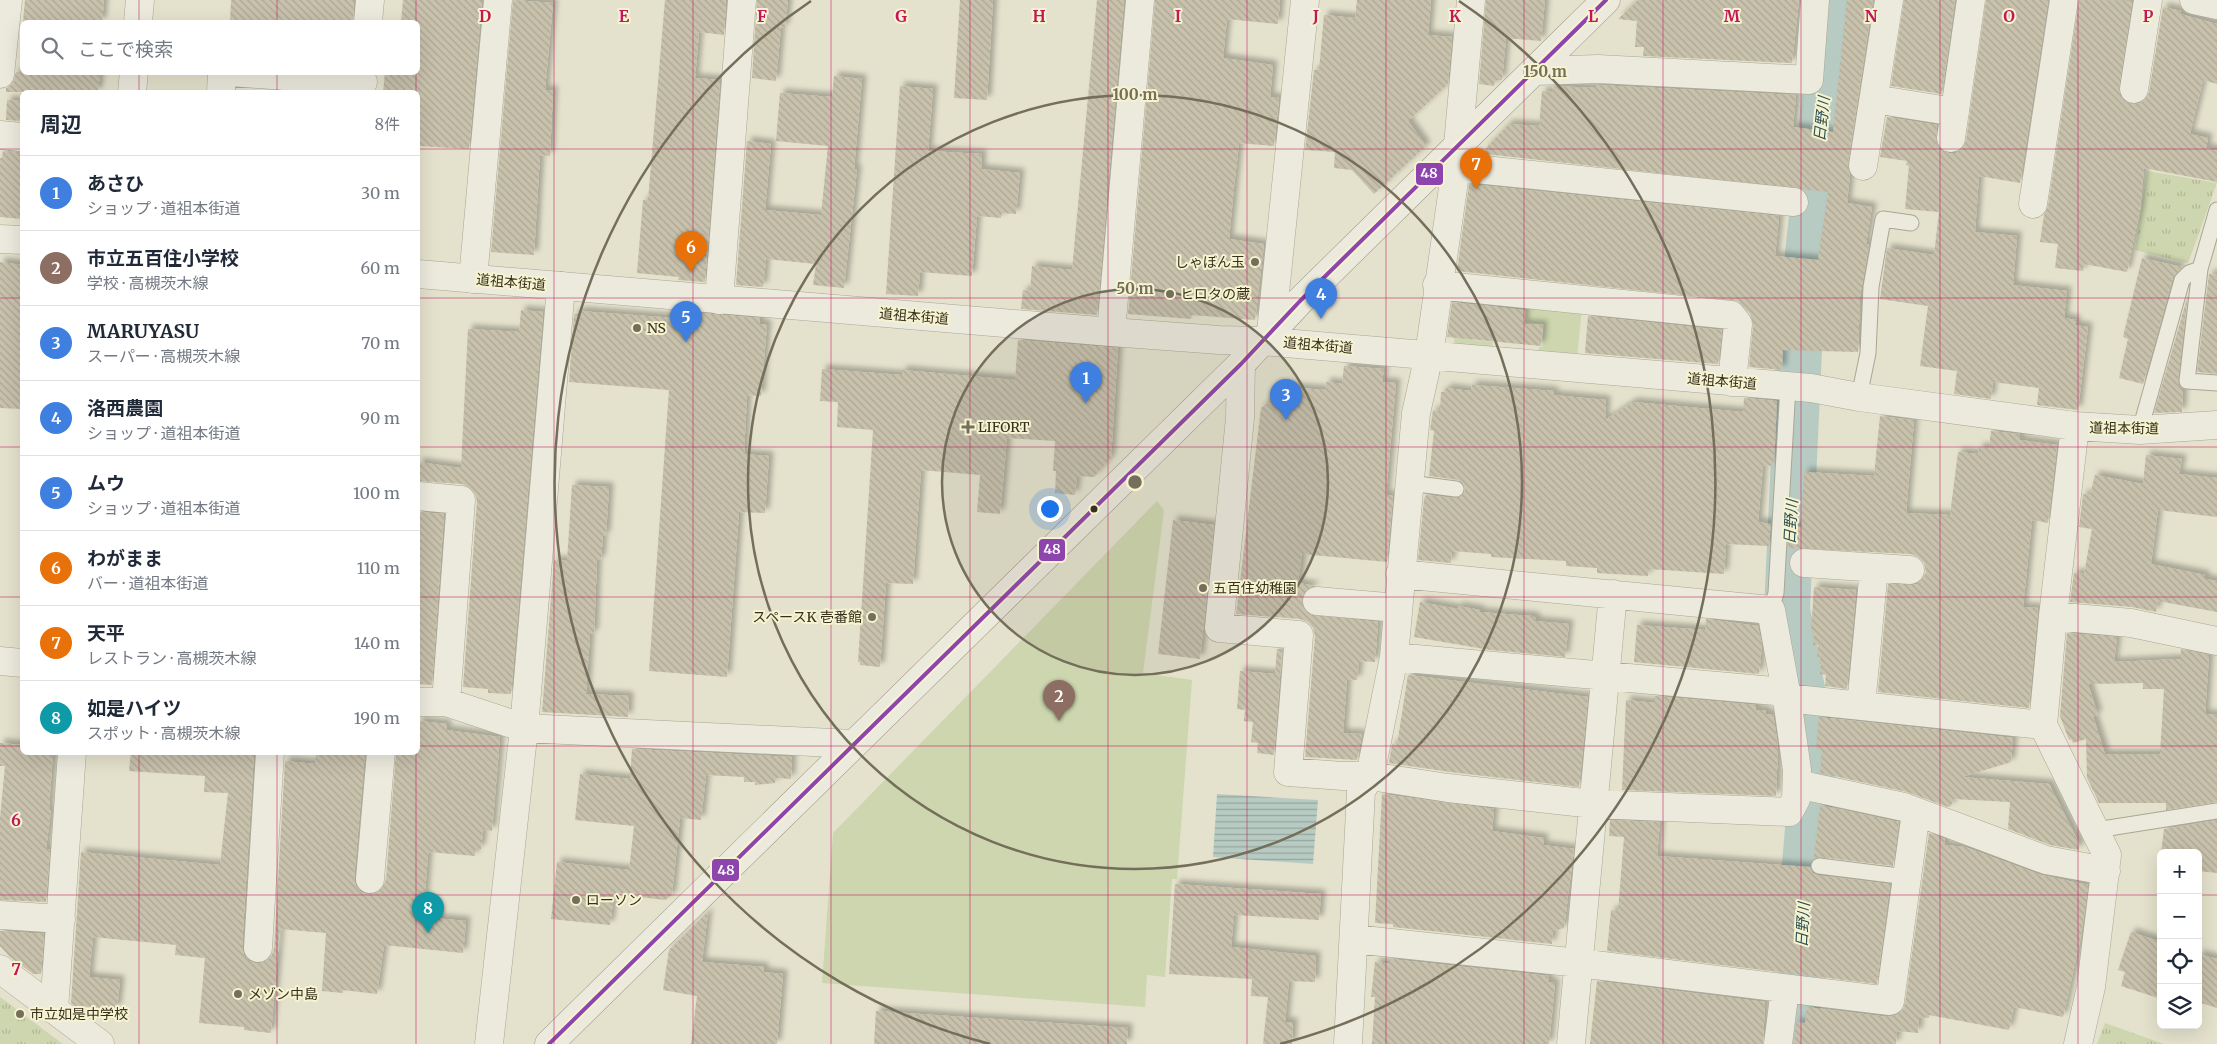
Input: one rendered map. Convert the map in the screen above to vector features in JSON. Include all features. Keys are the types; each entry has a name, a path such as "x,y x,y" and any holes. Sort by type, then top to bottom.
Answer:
{"street":[{"path":"0,74 8,0"},
{"path":"138,20 140,0"},
{"path":"368,20 370,0"},
{"path":"474,279 498,0"},
{"path":"719,300 742,0"},
{"path":"1111,332 1140,0"},
{"path":"1266,336 1306,0"},
{"path":"1348,1044 1361,791 1370,776 1394,657 1416,413 1429,355 1437,285 1457,156 1471,0"},
{"path":"549,1044 1241,364 1266,336 1457,156 1535,70 1606,0"},
{"path":"1535,70 1598,69 1809,80 1815,0"},
{"path":"1863,166 1889,0"},
{"path":"1874,99 1953,125 1971,0"},
{"path":"2033,204 2064,0"},
{"path":"2134,88 2148,0"},
{"path":"2194,0 2217,5"},
{"path":"132,90 134,75"},
{"path":"221,90 222,75"},
{"path":"270,75 363,82"},
{"path":"0,136 20,137"},
{"path":"1457,156 1794,202"},
{"path":"0,239 20,240"},
{"name":"道祖本街道","path":"420,274 1219,340 1266,336 1429,355 1794,386 1859,397 2075,426 2140,430 2217,425"},
{"path":"1437,285 1731,315 1738,324 1732,382"},
{"path":"489,1044 524,728 561,286"},
{"path":"1241,364 1240,418 1219,628 1299,635 1288,772 1370,776 1448,788 1593,804 1789,812 1796,799 1809,786"},
{"path":"2075,426 2053,616 2043,725 2107,855 2091,987 2078,1044"},
{"path":"420,496 461,500 446,702"},
{"path":"1790,566 1910,570"},
{"path":"1861,706 1874,568"},
{"path":"1400,574 1771,610 1786,695 1809,786"},
{"path":"1571,1044 1613,594"},
{"path":"1317,601 1398,608"},
{"path":"2053,616 2131,623 2217,641"},
{"path":"1394,657 1606,676 2043,725"},
{"path":"0,661 20,663"},
{"path":"420,702 446,702 524,728 853,744"},
{"path":"54,1010 72,755"},
{"path":"258,948 270,755"},
{"path":"370,879 381,755"},
{"path":"1809,786 1904,807 2046,860 2106,871"},
{"path":"1354,939 1579,963 1890,1001 1916,812"},
{"path":"0,915 61,919"},
{"path":"0,969 100,1044"},
{"path":"1778,1044 1797,990"}],"lane":[{"path":"2217,210 2200,270 2187,381 2217,384"},
{"path":"1859,397 1868,353 1871,287 1883,219 1911,223"},
{"path":"2140,430 2182,280 2189,273 2200,270"},
{"path":"1771,610 1776,593 1790,566 1794,386"},
{"path":"1409,483 1456,488"},
{"path":"2096,830 2217,810"},
{"path":"1819,866 1907,877"}],"green space":[{"path":"2147,171 2217,183 2188,263 2135,250"},
{"path":"1461,296 1582,308 1577,358 1538,354 1539,347 1542,347 1544,324 1525,322 1526,311 1498,308 1498,305 1476,303 1472,340 1493,342 1492,353 1459,349 1454,342"},
{"path":"1157,501 1164,510 1143,673 1192,680 1177,879 1172,879 1165,977 1147,975 1145,1007 822,983 833,833"},
{"name":"市立如是中学校","path":"0,997 63,1044 0,1044"},
{"path":"2105,1023 2164,1044 2097,1044"}],"shaded area":[{"path":"1217,794 1318,800 1313,864 1213,857"}],"building":[{"path":"25,0 104,0 102,20 23,20"},
{"path":"231,0 354,0 353,20 230,20"},
{"path":"403,0 482,0 469,149 420,146 420,90 383,90 385,75 420,75 420,20 401,20"},
{"path":"513,0 553,3 545,90 553,90 550,156 540,155 534,255 491,252"},
{"path":"665,0 726,0 724,35 699,32 695,78 720,80 705,282 678,280 679,277 637,273 643,200 648,200"},
{"path":"757,0 788,0 785,28 781,27 776,81 752,78"},
{"path":"960,0 993,0 987,100 954,98"},
{"path":"1097,0 1124,0 1097,315 1021,309 1023,290 1030,291 1032,266 1072,270"},
{"path":"1155,0 1280,0 1278,24 1227,19 1223,58 1273,65 1270,97 1279,98 1274,146 1239,143 1234,187 1229,239 1264,244 1255,320 1192,315 1191,319 1128,314"},
{"path":"1357,0 1431,0 1428,35 1452,37 1448,84 1408,121 1426,146 1374,194 1352,170 1334,168 1335,152 1305,150 1314,70 1319,70 1324,15 1355,18"},
{"path":"1486,0 1545,0 1541,41 1506,38 1502,80 1495,80 1494,86 1479,84"},
{"path":"1638,0 1799,0 1792,63 1643,56 1644,47 1635,47 1637,21 1618,19"},
{"path":"1847,0 1873,0 1848,164 1850,174 1847,203 1872,207 1866,244 1869,245 1860,296 1858,352 1783,350 1782,370 1749,367 1753,325 1750,314 1738,301 1457,271 1469,184 1779,216 1775,256 1818,260 1828,192 1485,154 1486,148 1509,124 1539,126 1542,91 1552,92 1553,86 1596,88 1596,85 1796,95 1793,127 1833,132"},
{"path":"1904,0 1955,0 1942,94 1891,86"},
{"path":"1986,0 2048,0 2020,183 1979,176 1975,232 2017,236 2013,285 2067,291 2064,318 2076,320 2075,325 2088,327 2078,410 2037,405 2039,388 1993,382 1991,399 1954,394 1957,371 1920,366 1928,306 1880,299 1887,248 1934,255 1939,212 1905,209 1909,166 1906,165 1907,161 1880,157 1887,117 1937,125 1936,143 1941,150 1956,153 1963,148 1966,140"},
{"path":"2079,0 2132,1 2119,87 2120,95 2124,101 2131,104 2140,103 2146,99 2149,92 2163,7 2181,11 2180,14 2217,24 2217,84 2203,80 2190,134 2208,138 2206,148 2217,150 2217,182 2144,168 2140,210 2127,272 2084,264 2083,271 2055,268 2058,244 2040,242 2044,215 2048,206"},
{"path":"16,72 20,72 20,75 100,75 98,90 20,90 20,92 6,92 6,88 13,83"},
{"path":"834,76 862,79 854,169 857,169 844,288 813,285 816,264 766,259 763,287 736,285 747,141 771,144 765,210 821,215 828,146 776,141 780,93 832,97"},
{"path":"900,86 933,89 928,151 982,154 981,169 1020,173 1016,214 1002,213 1001,218 977,216 972,276 920,272 918,296 886,294"},
{"path":"7,100 20,101 20,121 6,120"},
{"path":"3,151 20,152 20,219 0,217 0,158 2,158"},
{"path":"2142,258 2182,267 2173,277 2143,384 2119,378 2128,339 2123,337"},
{"path":"0,262 20,265 20,409 0,408"},
{"path":"2209,274 2217,275 2217,374 2197,372"},
{"path":"2188,295 2178,380 2179,385 2183,389 2182,412 2154,413"},
{"path":"1452,302 1525,310 1524,324 1543,325 1541,346 1447,337"},
{"path":"521,310 543,312 511,694 488,693 488,689 463,687 477,501 475,494 470,488 462,484 420,481 420,462 461,468 468,329 519,332"},
{"path":"579,311 674,318 675,311 760,318 760,324 767,324 761,396 747,395 744,454 769,456 765,513 739,512 727,677 649,671 669,390 569,382 574,314 579,314"},
{"path":"1588,316 1722,330 1718,364 1585,353"},
{"path":"1018,340 1118,348 1111,458 1094,477 1077,476 1075,495 1055,493 1056,471 1053,471 1055,441 1007,438 1000,514 977,512 980,475 921,470 913,584 886,583 880,667 860,665 860,662 858,662 873,430 837,427 838,402 820,401 822,369 902,375 902,370 1015,380"},
{"path":"1344,366 1384,369 1382,382 1396,383 1386,495 1393,496 1387,562 1302,554 1298,583 1316,586 1305,592 1302,599 1303,607 1308,614 1378,622 1375,662 1359,661 1357,680 1347,679 1343,733 1362,734 1357,760 1305,757 1315,636 1313,628 1308,622 1300,619 1236,614 1261,408 1274,398 1275,386 1325,390 1326,382 1342,384"},
{"path":"1472,385 1554,391 1553,395 1606,400 1605,420 1633,402 1743,412 1744,398 1777,401 1774,466 1763,465 1758,522 1771,524 1769,546 1726,544 1724,574 1649,569 1648,576 1597,573 1597,568 1566,566 1566,561 1491,557 1491,554 1452,551 1451,563 1418,560 1426,495 1455,498 1463,495 1465,490 1464,485 1458,480 1429,476 1434,431 1430,430 1433,410 1440,411 1441,392 1446,392 1446,388 1471,391"},
{"path":"1880,416 1914,420 1906,513 1950,515 1958,452 1978,454 1979,447 1989,448 1991,431 2020,434 2020,440 2057,445 2048,523 2032,520 2023,607 2038,608 2029,708 1878,692 1888,584 1917,584 1926,572 1924,563 1918,557 1911,554 1788,548 1789,526 1801,527 1804,472 1874,476"},
{"path":"2146,455 2182,459 2179,474 2217,478 2217,517 2158,510 2151,564 2205,575 2205,579 2217,581 2217,612 2158,601 2156,612 2132,607 2070,602 2074,573 2084,574 2092,529 2079,527 2083,494 2090,495 2095,475 2143,484"},
{"path":"572,485 609,487 606,536 603,535 601,560 597,560 594,634 590,634 586,694 629,696 628,717 542,712 554,560 567,561"},
{"path":"420,512 444,514 432,685 420,684"},
{"path":"1173,520 1214,525 1200,659 1158,654"},
{"path":"1814,587 1856,590 1847,689 1825,686 1826,675 1820,674 1820,657 1817,657 1818,645 1813,645 1814,633 1811,632"},
{"path":"1420,602 1458,609 1458,606 1480,610 1480,612 1532,616 1536,618 1536,621 1569,624 1565,657 1490,650 1414,637"},
{"path":"1706,619 1758,626 1762,645 1759,674 1634,662 1637,625 1705,630"},
{"path":"2067,633 2117,637 2114,662 2181,659 2181,649 2209,655 2205,714 2217,715 2217,802 2166,810 2166,803 2099,803 2087,778 2086,739 2073,743 2071,739 2069,740 2060,716","holes":["2143,683 2143,689 2164,689 2160,754 2105,754 2093,716 2098,715 2088,684"]},
{"path":"1277,649 1282,649 1274,755 1257,753 1258,743 1251,742 1253,722 1244,721 1245,710 1237,709 1240,671 1275,674"},
{"path":"1408,675 1588,697 1579,787 1389,763 1392,744 1397,745"},
{"path":"1655,696 1756,705 1756,710 1766,710 1766,714 1773,714 1778,746 1776,796 1622,790 1626,700 1655,703"},
{"path":"1819,717 2013,738 2011,762 1962,777 2049,784 2079,843 2079,850 2050,845 2008,829 2010,802 1953,799 1951,806 1948,807 1907,792 1820,773 1822,750 1816,749"},
{"path":"420,721 447,724 446,730 500,737 492,831 483,830 481,849 475,849 475,856 429,852 428,855 423,917 466,921 463,953 384,945 377,994 343,990 343,993 322,991 326,933 280,929 271,1033 244,1030 244,1027 199,1023 205,958 175,955 176,945 93,937 89,977 120,980 117,1009 75,1006 71,1003 81,852 220,865 228,793 204,792 205,776 129,771 131,755 254,755 242,947 244,955 249,961 258,964 265,962 271,957 274,949 285,761 315,764 316,755 365,755 354,878 356,886 361,892 369,895 376,893 382,888 386,880 396,755 420,755"},
{"path":"0,743 20,745 20,755 53,755 49,810 51,810 46,849 50,849 46,902 0,900 0,818 5,766 0,766"},
{"path":"632,749 792,757 791,779 776,778 775,783 755,785 755,782 744,782 744,777 706,775 701,820 680,818 672,895 665,900 614,894 610,925 551,919 557,862 629,870 634,826 575,820 580,774 630,779"},
{"path":"1382,794 1494,809 1492,831 1544,838 1543,845 1574,849 1564,928 1553,931 1552,944 1393,927 1393,924 1375,923"},
{"path":"1820,805 1899,822 1893,866 1820,857 1814,858"},
{"path":"1610,820 1660,822 1657,856 1810,867 1813,873 1818,875 1890,884 1877,984 1607,951 1611,910 1618,911 1624,837 1609,836"},
{"path":"2217,820 2217,873 2202,871 2202,849 2162,849 2164,829"},
{"path":"1929,833 1945,839 1944,845 1965,847 2041,875 2088,885 2081,937 2063,1017 2014,1007 2009,1030 1929,1015 1929,1018 1919,1017 1918,1033 1897,1031 1896,1044 1794,1044 1796,1022 1805,1023 1807,1007 1888,1017 1896,1015 1903,1010"},
{"path":"1175,884 1321,894 1319,920 1234,915 1231,947 1316,956 1315,982 1289,981 1285,1022 1293,1022 1292,1044 1263,1044 1268,997 1251,996 1252,979 1169,974"},
{"path":"708,912 702,962 764,967 764,972 783,974 777,1044 691,1044 697,996 663,990 669,950"},
{"path":"0,931 44,934 41,974 33,974 9,956 0,946"},
{"path":"2131,932 2157,941 2157,998 2121,986 2125,972 2118,970"},
{"path":"2202,955 2217,959 2217,1008 2202,1003"},
{"path":"1390,959 1549,976 1548,982 1555,983 1549,1044 1372,1044 1375,997 1371,997 1375,962 1390,964"},
{"path":"1597,981 1765,1002 1763,1044 1590,1044"},
{"path":"876,1011 1128,1028 1127,1044 874,1044"}],"waterway":[{"name":"日野川","path":"1794,1044 1799,1002 1805,865 1812,781 1812,742 1787,610 1800,329 1835,0"}],"transit line":[{"name":"48","path":"549,1044 1241,364 1300,301 1606,0"}],"place":[{"name":"天平","path":"1476,189"},
{"name":"しゃぼん玉","path":"1255,262"},
{"name":"わがまま","path":"691,272"},
{"name":"ヒロタの蔵","path":"1170,294"},
{"name":"洛西農園","path":"1321,319"},
{"name":"NS","path":"637,328"},
{"name":"ムウ","path":"686,342"},
{"name":"あさひ","path":"1086,403"},
{"name":"MARUYASU","path":"1286,420"},
{"name":"LIFORT","path":"968,427"},
{"name":"五百住幼稚園","path":"1203,588"},
{"name":"スペースK 壱番館","path":"872,617"},
{"name":"市立五百住小学校","path":"1059,721"},
{"name":"ローソン","path":"576,900"},
{"name":"如是ハイツ","path":"428,933"},
{"name":"メゾン中島","path":"238,994"},
{"name":"市立如是中学校","path":"20,1014"}]}
